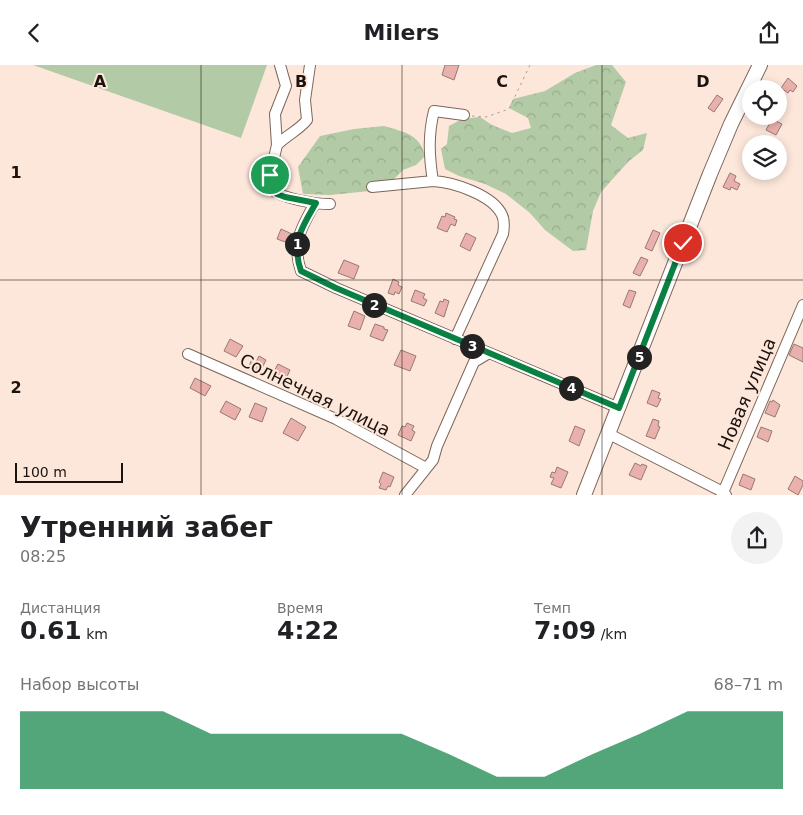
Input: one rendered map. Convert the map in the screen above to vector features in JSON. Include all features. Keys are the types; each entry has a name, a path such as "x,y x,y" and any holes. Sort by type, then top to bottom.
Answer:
{"main road":[{"path":"584,495 710,174 731,124 760,65"}],"street":[{"path":"280,65 286,86 275,114 278,145 270,175 272,189 277,194 285,197 316,203 330,203"},
{"path":"278,145 284,137 302,126 307,120 305,100 310,65"},
{"path":"433,181 429,153 430,126 434,111 464,115"},
{"path":"372,187 433,181 446,182 483,197 502,214 503,234 455,339"},
{"path":"316,203 299,234 297,243 301,271 336,288 619,408"},
{"name":"Новая улица","path":"724,494 803,305"},
{"path":"405,495 433,460 437,446 474,362 489,353"},
{"name":"Солнечная улица","path":"188,354 336,419 426,469"},
{"path":"609,435 724,494"}],"path":[{"path":"464,115 486,117 508,109 530,65"}],"green space":[{"path":"33,65 267,65 241,138"},
{"path":"596,65 612,65 626,82 611,125 628,138 647,133 643,150 629,161 601,192 593,211 586,250 573,251 545,230 530,213 506,194 445,169 441,149 447,144 449,126 462,119 480,117 492,125 512,133 531,128 528,118 509,108 513,99 545,91 575,73"},
{"path":"384,126 404,132 415,138 423,149 425,156 416,165 403,170 380,190 330,195 303,194 298,167 320,136 354,129"}],"building":[{"path":"445,65 459,65 454,80 442,75"},
{"path":"788,78 797,86 793,92 790,90 787,92"},
{"path":"717,95 723,99 714,112 708,108"},
{"path":"769,125 781,125 776,135 766,130"},
{"path":"730,173 736,176 734,181 740,184 737,190 731,187 730,190 723,187"},
{"path":"446,213 457,220 455,226 451,224 447,232 437,228 442,216 445,217"},
{"path":"281,229 292,234 288,243 277,239"},
{"path":"653,230 660,233 652,251 645,248"},
{"path":"466,233 476,238 470,251 460,246"},
{"path":"641,257 648,260 640,276 633,273"},
{"path":"344,260 359,266 354,279 338,273"},
{"path":"393,279 399,282 398,285 402,287 399,294 395,292 394,295 388,293"},
{"path":"415,290 425,294 423,298 427,300 424,306 411,301"},
{"path":"629,290 636,292 630,308 623,305"},
{"path":"444,299 449,301 444,317 435,313 440,301 443,302"},
{"path":"354,311 365,316 360,330 348,326"},
{"path":"375,324 388,330 383,341 370,336"},
{"path":"230,339 243,346 236,357 224,351"},
{"path":"794,344 803,348 803,362 789,355"},
{"path":"401,350 416,356 410,371 394,365"},
{"path":"259,356 266,360 260,372 249,366 252,359 256,362"},
{"path":"278,364 290,370 285,381 272,375"},
{"path":"195,378 211,386 205,396 190,388"},
{"path":"652,390 660,393 658,398 661,399 657,407 647,403"},
{"path":"773,400 780,405 775,417 765,413 770,401 772,402"},
{"path":"226,401 241,409 235,420 220,412"},
{"path":"255,403 267,408 262,422 249,417"},
{"path":"291,418 306,427 298,441 283,433"},
{"path":"653,419 659,421 658,426 660,427 655,439 646,436"},
{"path":"407,423 414,426 412,430 415,432 411,441 398,435 402,426 405,427"},
{"path":"575,426 585,430 579,446 569,441"},
{"path":"761,427 772,431 768,442 757,437"},
{"path":"635,463 647,466 641,480 629,475"},
{"path":"557,467 568,472 561,488 551,484 554,478 550,477 552,472 555,473"},
{"path":"383,472 394,477 390,487 388,486 386,490 379,488"},
{"path":"743,474 755,479 751,490 739,485"},
{"path":"795,476 803,481 798,495 788,489"}],"route":[{"path":"270,175 272,189 277,194 316,203 303,223 297,243 301,271 336,288 619,408 683,243"}]}
